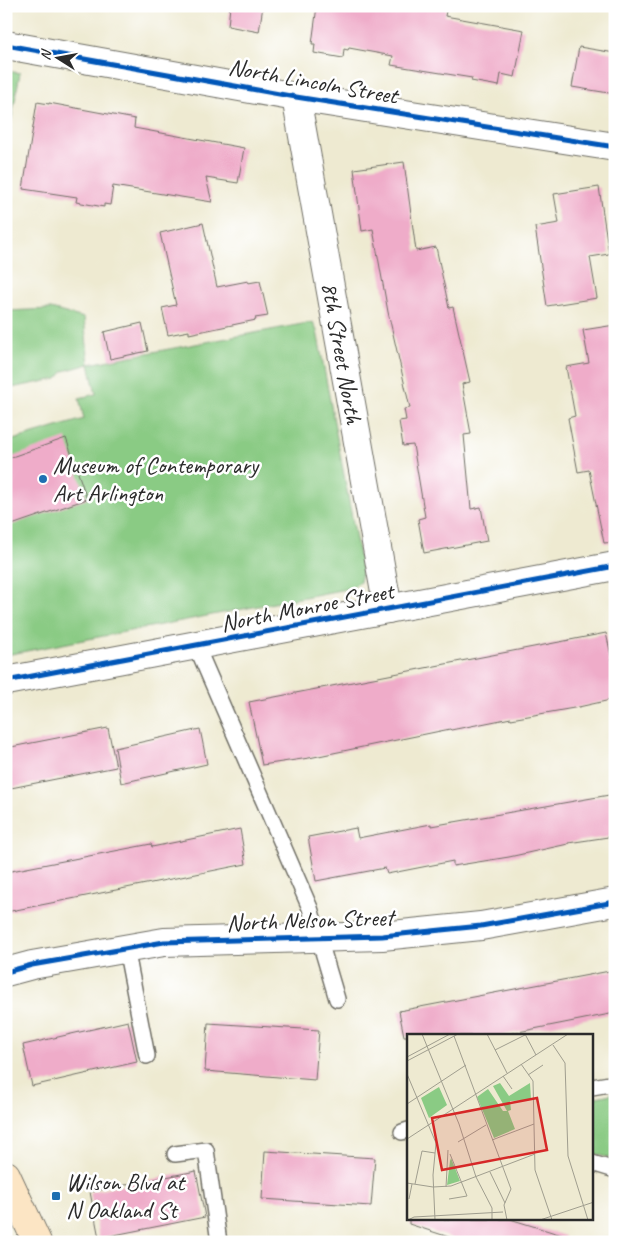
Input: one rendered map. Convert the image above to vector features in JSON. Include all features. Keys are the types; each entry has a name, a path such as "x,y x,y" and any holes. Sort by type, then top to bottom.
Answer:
{"main road":[{"path":"6,1176 37,1242"}],"street":[{"name":"North Lincoln Street","path":"6,45 296,97 615,147"},
{"name":"8th Street North","path":"296,97 388,610"},
{"name":"North Monroe Street","path":"6,681 615,566"},
{"name":"North Nelson Street","path":"6,972 32,965 164,942 382,936 482,926 615,902"}],"lane":[{"path":"196,645 310,908 337,999"},
{"path":"126,948 147,1056"},
{"path":"594,1087 615,1083"},
{"path":"175,1154 206,1150 218,1242"},
{"path":"594,1164 615,1170"}],"green space":[{"path":"6,71 20,73 6,149"},
{"path":"51,309 84,318 89,364 64,371 57,379 6,389 6,311"},
{"path":"313,322 317,331 362,571 360,582 351,588 6,655 6,442 84,419 79,398 96,394 89,364"},
{"path":"615,1093 615,1160 594,1154 594,1098"}],"building":[{"path":"230,6 263,6 259,32 228,26"},
{"path":"317,6 447,6 445,16 524,30 515,77 501,74 499,86 471,81 472,78 391,65 393,56 349,48 348,50 344,49 343,58 314,53 315,44 312,44"},
{"path":"579,47 615,53 615,94 572,87"},
{"path":"37,102 135,119 134,128 244,148 238,183 206,178 212,202 113,186 110,205 104,204 104,207 76,202 77,197 23,189"},
{"path":"404,162 416,251 436,247 449,308 453,307 470,382 462,384 471,434 464,435 471,509 481,507 487,541 424,553 418,519 425,517 413,445 403,446 399,421 406,420 404,409 410,408 388,312 373,229 362,231 354,169"},
{"path":"599,187 609,254 590,257 597,298 547,306 535,227 559,223 554,194"},
{"path":"203,223 217,287 248,281 248,283 260,281 268,316 189,334 189,331 168,335 162,308 176,305 160,233"},
{"path":"142,323 148,351 110,359 104,332"},
{"path":"615,325 615,542 604,543 589,470 578,472 568,418 575,416 566,367 589,363 583,330"},
{"name":"Museum of Contemporary Art Arlington","path":"66,438 87,499 6,527 6,459"},
{"path":"606,633 615,673 615,699 574,708 450,729 309,758 262,765 249,702"},
{"path":"108,728 116,767 6,789 6,748"},
{"path":"200,729 207,764 121,783 115,748"},
{"path":"615,794 615,836 568,843 509,857 453,866 453,861 387,874 385,868 316,881 308,837 356,828 358,838"},
{"path":"240,829 246,864 6,912 6,872 151,844 152,847"},
{"path":"615,970 615,1013 508,1034 407,1034 407,1036 404,1036 399,1011"},
{"path":"128,1021 137,1062 32,1086 23,1045"},
{"path":"208,1023 319,1030 315,1080 205,1071"},
{"path":"265,1151 375,1158 371,1206 262,1199"},
{"path":"196,1171 205,1217 99,1238 90,1192"},
{"path":"409,1220 513,1220 565,1236 564,1242 464,1242 409,1224"}],"cycle path":[{"path":"6,45 296,97 615,147"},
{"path":"6,681 615,566"},
{"path":"6,972 32,965 164,942 382,936 481,926 615,902"}],"place":[{"name":"Museum of Contemporary Art Arlington","path":"43,479"},
{"name":"Wilson Blvd at N Oakland St","path":"56,1196"}]}
